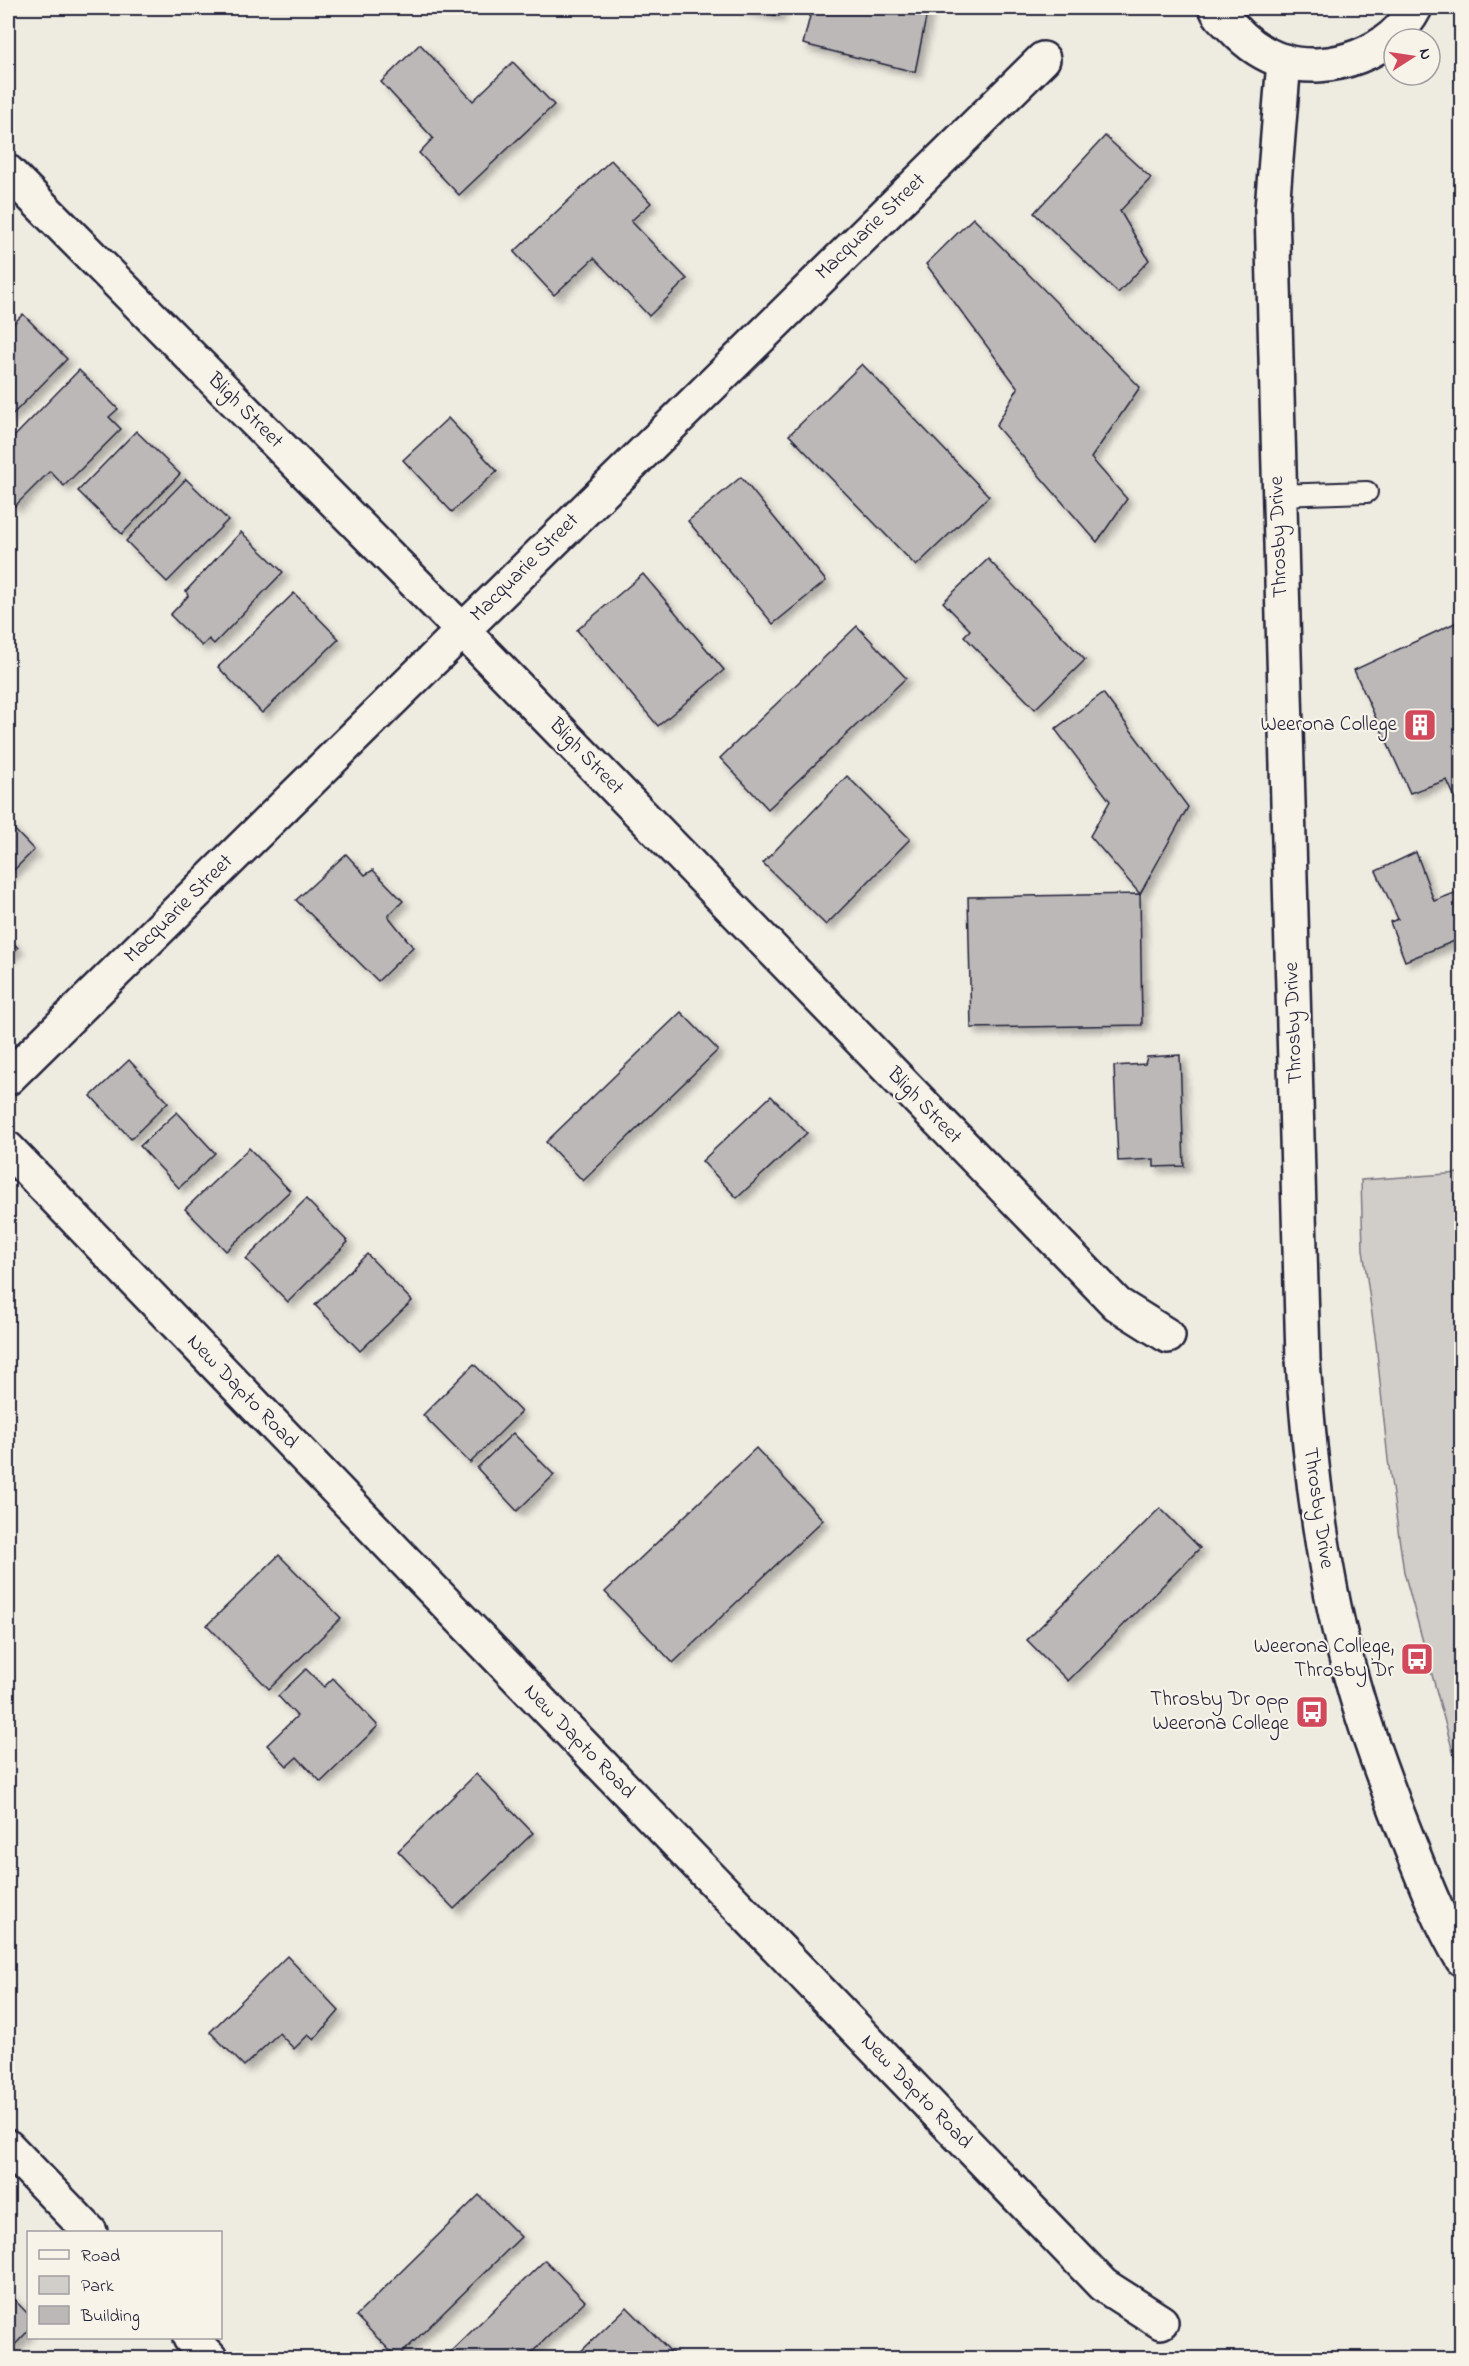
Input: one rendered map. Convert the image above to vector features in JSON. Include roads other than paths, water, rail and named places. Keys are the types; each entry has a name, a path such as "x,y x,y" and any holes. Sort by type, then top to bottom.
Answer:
{"street":[{"path":"1216,8 1247,43 1284,61 1324,65 1362,56 1387,41 1415,8"},
{"name":"Macquarie Street","path":"8,1078 1043,59"},
{"name":"Throsby Drive","path":"1284,61 1272,209 1303,1360 1308,1434 1317,1512 1330,1589 1353,1683 1379,1767 1416,1862 1461,1959"},
{"name":"Bligh Street","path":"8,172 462,630 1117,1304 1168,1336"},
{"name":"New Dapto Road","path":"8,1149 1103,2285 1161,2322"},
{"path":"8,2146 89,2231"},
{"path":"192,2339 210,2358"}],"lane":[{"path":"1278,495 1367,492"}],"place":[{"name":"Weerona College","path":"1420,725"},
{"name":"Weerona College, Throsby Dr","path":"1417,1659"},
{"name":"Throsby Dr opp Weerona College","path":"1312,1712"}]}
